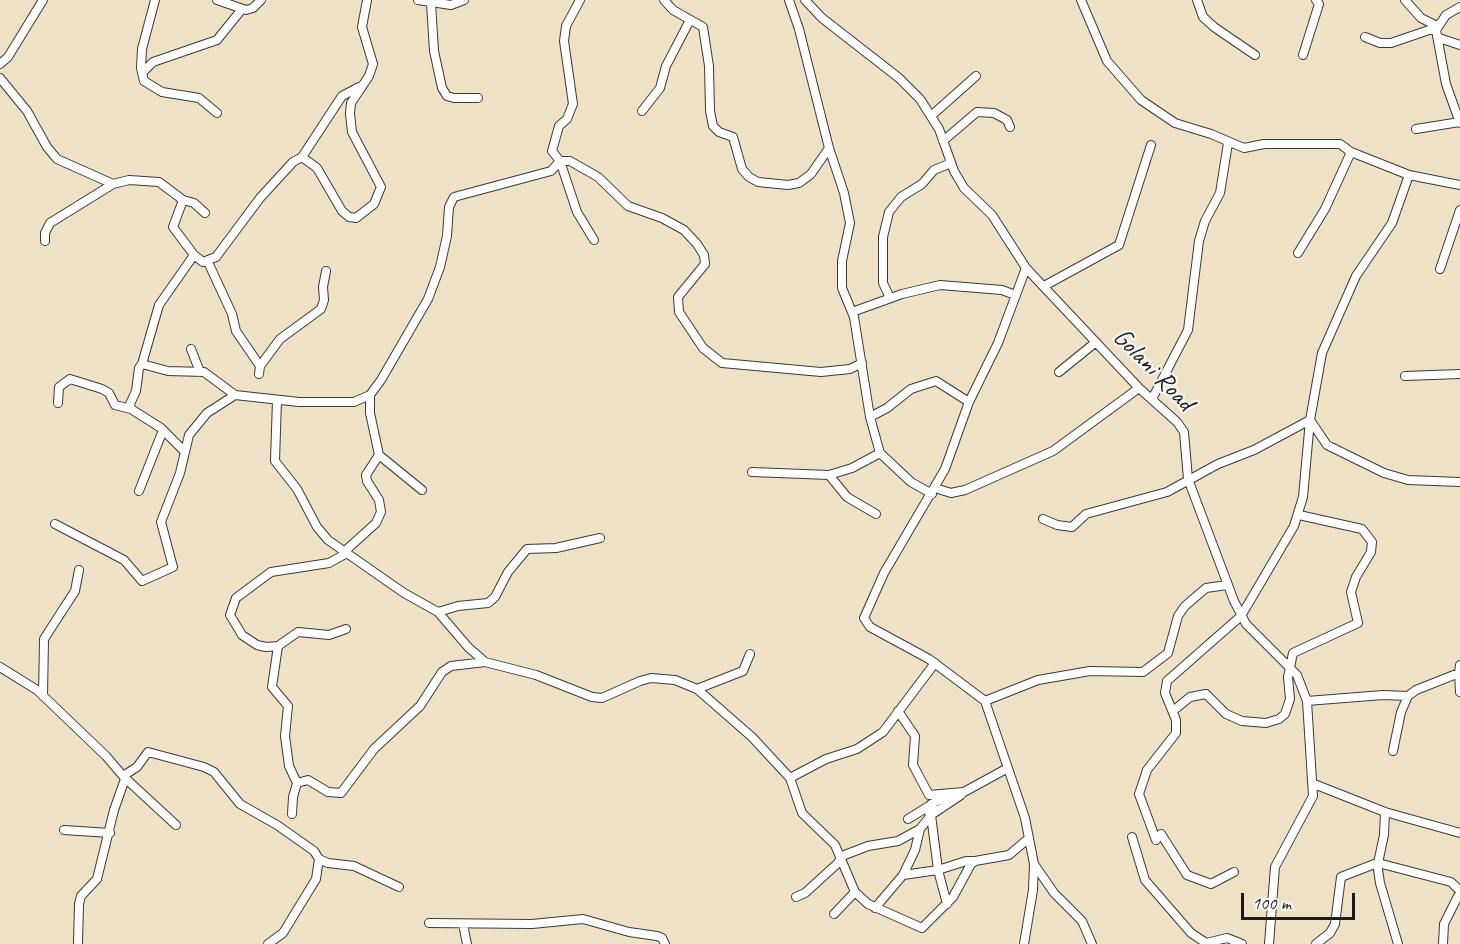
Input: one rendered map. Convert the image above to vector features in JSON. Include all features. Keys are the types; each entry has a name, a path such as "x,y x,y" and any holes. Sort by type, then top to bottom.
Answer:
{"street":[{"path":"0,64 8,57 43,0"},
{"path":"154,0 144,39 141,74 147,85 162,92 199,98 217,113"},
{"path":"217,0 242,9 253,8 261,0"},
{"path":"302,157 317,168 342,211 349,217 356,218 374,204 381,187 352,132 350,114 351,103 373,64 362,27 367,0"},
{"path":"418,0 451,5 464,0"},
{"path":"580,0 565,33 573,104 553,140 552,151 560,161 578,212 594,240"},
{"path":"664,0 673,10 703,27 713,126 719,132 733,137 736,155 742,169 749,177 758,182 788,185 799,183 811,174 829,148"},
{"path":"789,0 799,29 829,148 841,180 849,221 841,280 852,312 870,417 880,453 911,482 933,491 951,493 965,490 1053,451 1139,388"},
{"name":"Golani Road","path":"805,0 822,18 899,78 920,99 931,116 964,188 992,215 1026,268 1139,388 1177,422 1184,432 1188,479 1227,585 1241,616 1253,632 1289,665 1303,687 1307,701 1314,784 1310,806 1286,842 1275,867 1269,944"},
{"path":"1081,0 1107,61 1141,100 1174,123 1211,134 1244,148 1264,144 1340,144 1351,152 1409,175 1460,185"},
{"path":"1197,0 1203,17 1255,55"},
{"path":"1302,55 1319,4 1316,0"},
{"path":"1406,0 1420,18 1437,32 1460,45"},
{"path":"431,3 434,51 442,88 447,96 478,98"},
{"path":"1416,129 1460,122 1442,67 1437,32 1446,15 1460,7"},
{"path":"141,74 153,62 217,40 242,9"},
{"path":"642,111 660,88 666,66 690,20"},
{"path":"1365,37 1380,42 1391,42 1429,30 1437,32"},
{"path":"931,116 976,76"},
{"path":"0,78 27,111 57,159 113,184"},
{"path":"183,200 173,227 194,255 202,262 208,262 223,248 277,178 302,157 342,96 361,87"},
{"path":"943,141 977,112 994,113 1007,120 1010,127"},
{"path":"1152,399 1188,330 1199,241 1205,221 1220,194 1228,143"},
{"path":"1044,286 1119,245 1151,146"},
{"path":"1298,253 1325,209 1351,152"},
{"path":"422,490 379,455 372,424 370,395 428,299 440,267 447,236 449,207 454,197 551,171 560,161 570,161 598,177 610,186 621,201 684,230 697,244 704,255 705,264 678,297 679,312 703,348 722,363 821,372 849,369 862,363"},
{"path":"890,298 883,283 883,237 889,212 902,197 922,184 934,170 951,163"},
{"path":"1234,872 1217,882 1207,884 1187,875 1159,837 1139,794 1147,770 1176,733 1173,711 1165,693 1167,681 1241,616 1285,545 1299,515 1317,372 1330,331 1356,276 1392,224 1409,175"},
{"path":"45,242 45,233 50,223 113,184 129,180 155,181 173,191 183,200 194,203 205,213"},
{"path":"1440,269 1460,210"},
{"path":"131,409 130,404 136,391 139,368 159,305 194,255"},
{"path":"208,262 232,314 236,332 260,370 280,339 321,309 324,300 323,286 326,271"},
{"path":"1024,944 1033,890 1034,864 1029,838 985,701 935,663 875,630 864,618 888,566 945,469 969,402 998,343 1026,268"},
{"path":"852,312 890,298 940,285 1002,290 1015,295"},
{"path":"1059,372 1096,342"},
{"path":"191,349 200,372"},
{"path":"142,364 168,371 200,372 213,376 235,394 277,400 354,402 370,395"},
{"path":"1406,376 1460,374"},
{"path":"58,403 59,387 70,379 102,389 109,393 116,405 131,409 164,430 185,452"},
{"path":"870,417 887,408 911,389 936,381 969,402"},
{"path":"55,524 124,560 142,581 170,569 173,560 161,522 192,429 207,413 235,394"},
{"path":"277,400 275,461 297,489 317,527 327,540 404,593 438,612 468,647 485,662"},
{"path":"1043,519 1056,525 1072,527 1086,514 1167,492 1180,487 1188,479 1227,459 1264,445 1310,420"},
{"path":"1310,420 1327,445 1384,473 1408,480 1460,482"},
{"path":"138,491 164,430"},
{"path":"752,472 830,476 852,468 880,453"},
{"path":"345,629 329,635 298,632 278,646 257,645 242,635 232,623 230,615 232,603 271,572 329,563 345,552 376,523 379,518 379,500 367,481 366,475 379,455"},
{"path":"830,476 847,497 876,514"},
{"path":"1173,711 1190,697 1206,694 1226,714 1242,721 1272,722 1285,714 1288,707 1291,656 1297,651 1358,623 1351,592 1356,577 1371,552 1372,542 1362,530 1299,515"},
{"path":"438,612 458,606 488,603 495,597 508,572 527,549 556,548 600,538"},
{"path":"43,696 44,639 75,591 79,570"},
{"path":"985,701 1038,680 1090,671 1143,672 1168,653 1178,616 1185,606 1206,588 1227,585"},
{"path":"278,646 272,687 288,706 285,736 289,766 297,783 292,814"},
{"path":"697,689 743,671 750,654"},
{"path":"297,783 308,780 328,792 341,793 374,749 420,706 442,672 451,666 485,662 536,675 592,697 602,698 651,678 675,680 697,689 753,737 790,778 802,813 831,840 842,856 855,892 875,908 922,928 957,892 968,868 975,861"},
{"path":"790,778 826,759 869,742 884,732 935,663"},
{"path":"0,667 43,696 106,756 124,778 176,825"},
{"path":"1393,751 1401,712 1408,696 1460,669 1460,692"},
{"path":"1307,701 1383,695 1408,696"},
{"path":"898,711 915,736 913,765 924,790 929,795 952,795 964,792"},
{"path":"78,944 81,896 97,879 124,778 137,767 148,752 204,767 214,772 240,804 296,836 314,851 319,859 328,863 354,866 399,887"},
{"path":"908,819 931,810 1006,770"},
{"path":"1314,784 1385,812 1460,833"},
{"path":"875,908 903,875 915,850 922,826 931,810 952,795"},
{"path":"931,810 938,870 947,904"},
{"path":"1385,812 1384,835 1378,863 1380,883 1398,944"},
{"path":"796,897 806,893 838,863 842,856 868,846 898,841 922,826"},
{"path":"64,830 110,833"},
{"path":"1132,837 1145,880 1191,933 1206,943 1227,938 1242,944"},
{"path":"903,875 938,870 966,861 1009,855 1029,838"},
{"path":"268,944 283,933 316,879 319,859"},
{"path":"1316,944 1330,933 1335,924 1341,877 1378,863 1451,882 1460,891 1444,924 1443,944"},
{"path":"1034,864 1054,893 1082,921 1092,944"},
{"path":"834,914 855,892"},
{"path":"429,923 532,924 584,919 629,932 657,936 665,944"},
{"path":"464,924 467,944"}]}
